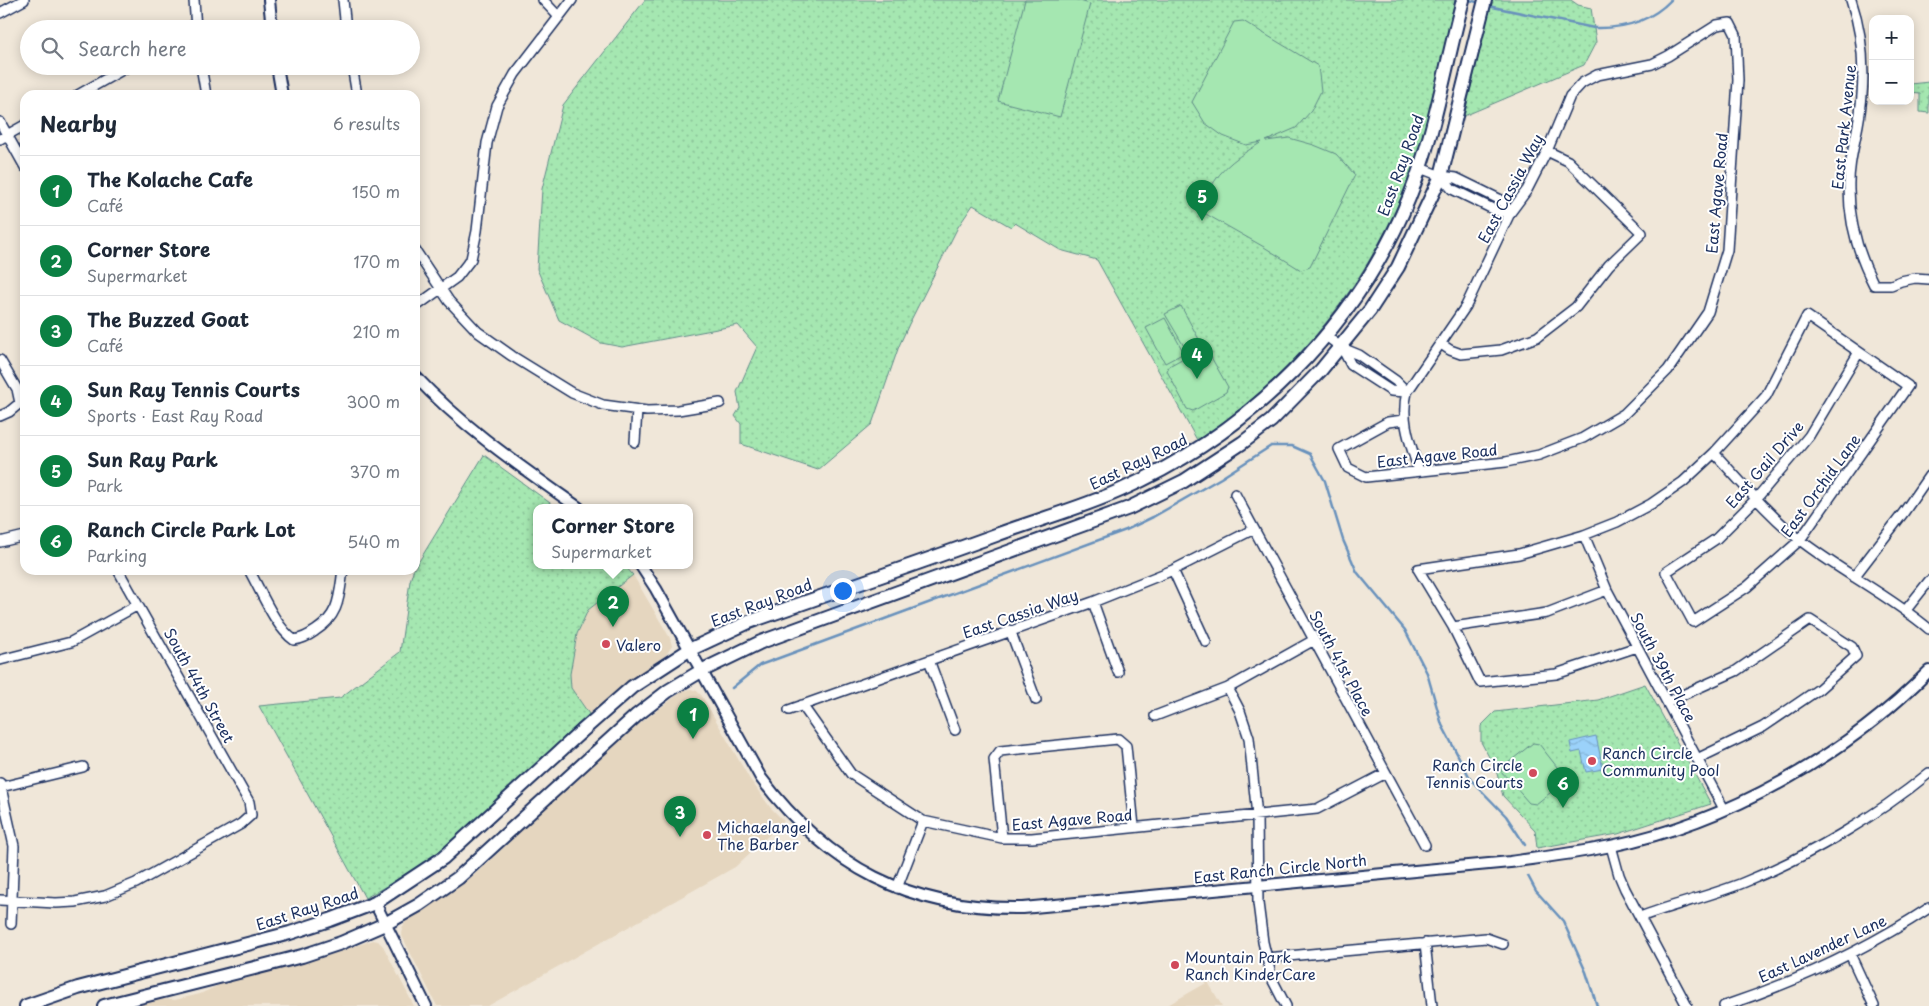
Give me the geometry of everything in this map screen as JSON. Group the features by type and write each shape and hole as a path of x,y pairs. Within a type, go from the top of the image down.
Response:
{"main road":[{"name":"East Ray Road","path":"26,1006 78,988 290,933 375,903 443,858 620,697 655,671 761,642 1122,511 1184,482 1242,443 1271,421 1303,391 1342,348 1370,310 1398,266 1441,176 1485,0"},
{"name":"East Ray Road","path":"104,1006 302,956 341,944 385,924 419,905 458,878 637,714 668,691 695,660 749,622 1113,493 1174,464 1198,450 1259,403 1326,336 1353,300 1380,258 1401,215 1420,168 1437,111 1461,4"},
{"path":"914,565 921,584"}],"street":[{"path":"0,13 24,0"},
{"path":"194,0 195,20"},
{"path":"269,0 271,20"},
{"path":"343,0 345,20"},
{"path":"543,0 559,17"},
{"path":"420,303 457,277 466,267 472,253 487,143 497,106 515,74 572,0"},
{"name":"East Park Avenue","path":"1850,0 1861,40 1864,64 1863,95 1851,161 1849,189 1855,237 1874,285 1891,285 1901,280 1915,278 1929,279"},
{"name":"East Cassia Way","path":"1407,392 1466,306 1510,213 1527,190 1570,96 1582,83 1597,76 1610,71 1652,64 1717,25 1730,23"},
{"name":"East Agave Road","path":"1404,420 1388,422 1339,449 1348,468 1366,477 1506,462 1539,455 1583,438 1624,414 1668,370 1708,312 1727,250 1738,80 1736,35 1730,23"},
{"path":"87,90 113,75"},
{"path":"203,75 205,90"},
{"path":"279,75 281,90"},
{"path":"354,75 356,90"},
{"path":"0,122 4,137 20,160"},
{"path":"4,137 20,128"},
{"path":"1441,344 1461,354 1475,353 1501,350 1536,337 1576,307 1609,265 1642,233 1568,161 1546,151"},
{"path":"1420,168 1441,176 1456,178 1501,200 1510,213"},
{"path":"420,258 440,289 478,332 512,356 572,393 588,400 622,409 678,410 720,403"},
{"path":"1637,647 1556,674 1480,682 1453,627 1418,569 1520,554 1584,536 1617,522 1651,504 1683,482 1714,453 1766,396 1807,316 1859,352"},
{"path":"1326,336 1342,348 1351,365 1391,392 1407,392 1404,404 1404,420 1419,471"},
{"name":"East Orchid Lane","path":"1693,622 1747,587 1800,540 1908,386 1859,352"},
{"name":"East Gail Drive","path":"1693,622 1666,572 1716,539 1756,499 1809,436 1859,352"},
{"path":"0,360 17,389 20,403 9,412 0,416"},
{"path":"420,381 441,404 478,435 573,504"},
{"path":"635,442 637,410"},
{"path":"1714,453 1756,499 1800,540 1906,610 1929,628"},
{"path":"1854,577 1929,476"},
{"name":"South 41st Place","path":"1235,494 1425,845"},
{"name":"East Cassia Way","path":"788,710 1010,630 1094,602 1174,570 1254,528"},
{"name":"South 39th Place","path":"1584,536 1607,590 1724,809"},
{"path":"0,542 20,537"},
{"name":"East Ranch Circle North","path":"643,569 761,778 795,819 839,857 898,888 946,902 1002,908 1023,908 1510,862 1611,846 1673,829 1724,809 1775,785 1830,752 1879,717 1929,671"},
{"path":"1174,570 1206,642"},
{"name":"South 44th Street","path":"12,901 75,902 105,896 136,883 241,824 251,815 249,802 121,575"},
{"path":"252,575 286,635 294,640 309,636 331,619 339,600 342,575"},
{"path":"1906,610 1929,581"},
{"path":"1453,627 1547,613 1607,590"},
{"path":"1094,602 1118,672"},
{"path":"0,660 71,642 138,605"},
{"path":"1667,702 1736,672 1810,620 1852,648 1856,656 1819,689 1763,727 1697,759"},
{"path":"1010,630 1036,700"},
{"path":"1156,716 1228,688 1314,640"},
{"path":"929,660 955,730"},
{"path":"1228,688 1240,711 1249,738 1257,816 1258,903 1266,958 1272,980 1286,1006"},
{"name":"East Agave Road","path":"802,705 851,774 923,821 1002,838 1032,838 1317,809 1386,774"},
{"path":"1002,838 994,759 1000,751 1118,739 1126,746 1134,827"},
{"path":"11,924 14,846 0,785 83,767"},
{"path":"1640,917 1745,882 1786,863 1826,842 1891,802 1929,773"},
{"path":"898,888 923,821"},
{"path":"1611,846 1619,876 1687,1006"},
{"path":"0,900 12,901"},
{"path":"375,903 426,1006"},
{"name":"East Lavender Lane","path":"1724,1006 1776,988 1850,954 1929,908"},
{"path":"1266,958 1486,938 1503,944"},
{"path":"1425,943 1432,1006"},
{"path":"1850,954 1874,1006"}],"shaded area":[{"path":"633,575 670,638 672,646 666,655 589,714 571,688 570,674 577,634 588,610"},
{"path":"691,689 697,691 702,696 749,778 770,807 784,821 735,867 488,1006 437,1006 401,934 406,921 463,884 635,727 683,691"},
{"path":"373,940 378,941 383,946 414,1006 134,1006 155,999 175,1000 200,994 230,980 326,956"},
{"path":"1208,982 1222,1006 1166,1006"}],"green space":[{"path":"645,0 1455,0 1423,136 1408,180 1378,245 1339,306 1317,334 1293,361 1230,418 1197,440 1097,260 1060,250 1015,223 1011,227 973,205 958,227 909,324 899,346 872,424 818,470 741,444 741,424 735,416 740,408 737,392 757,347 738,325 622,347 601,343 559,320 537,269 542,189 563,105"},
{"path":"1025,0 1076,0 1090,4 1060,117 998,101"},
{"path":"1492,0 1571,0 1578,5 1591,8 1596,42 1584,65 1464,116"},
{"path":"1243,21 1318,66 1321,91 1311,111 1296,128 1266,141 1289,138 1314,145 1336,154 1355,175 1310,267 1301,270 1204,213 1210,190 1220,174 1239,156 1262,142 1246,145 1223,136 1205,123 1192,102 1234,22"},
{"path":"1929,82 1929,113 1920,112 1920,94 1914,93 1914,84"},
{"path":"1181,306 1202,345 1188,353 1165,314"},
{"path":"1165,318 1184,353 1165,363 1146,328"},
{"path":"1202,348 1207,350 1228,387 1226,392 1193,411 1187,409 1167,371 1169,366"},
{"path":"484,455 551,504 533,504 533,569 628,569 633,575 588,610 577,634 570,674 571,688 589,714 455,839 411,871 365,898 259,706 340,698 400,652 410,581 412,575 420,575 420,560"},
{"path":"1645,684 1711,804 1618,834 1537,848 1535,830 1503,796 1496,770 1481,742 1481,726 1495,712 1598,700"},
{"name":"Ranch Circle Tennis Courts","path":"1533,743 1539,744 1564,776 1564,782 1536,804 1529,803 1501,771 1504,766"}],"water":[{"name":"Ranch Circle Community Pool","path":"1596,736 1603,769 1586,772 1581,751 1572,753 1570,742"}],"waterway":[{"path":"1470,0 1480,3"},
{"path":"1488,6 1594,28 1605,28 1636,23 1654,14 1671,0"},
{"path":"732,688 760,665 1126,530 1153,517 1221,478 1271,446 1292,446 1310,454 1325,481 1343,540 1357,572 1405,630 1427,673 1442,725 1471,780 1506,816 1525,845"},
{"path":"1528,876 1536,891 1563,921 1586,972 1597,1006"}],"place":[{"name":"Sun Ray Park","path":"1202,221"},
{"name":"Sun Ray Tennis Courts","path":"1197,379"},
{"name":"Corner Store","path":"613,627"},
{"name":"Valero","path":"606,644"},
{"name":"The Kolache Cafe","path":"693,739"},
{"name":"Ranch Circle Community Pool","path":"1592,761"},
{"name":"Ranch Circle Tennis Courts","path":"1533,773"},
{"name":"Ranch Circle Park Lot","path":"1563,808"},
{"name":"Michaelangel The Barber","path":"707,835"},
{"name":"The Buzzed Goat","path":"680,837"},
{"name":"Mountain Park Ranch KinderCare","path":"1175,965"}]}
